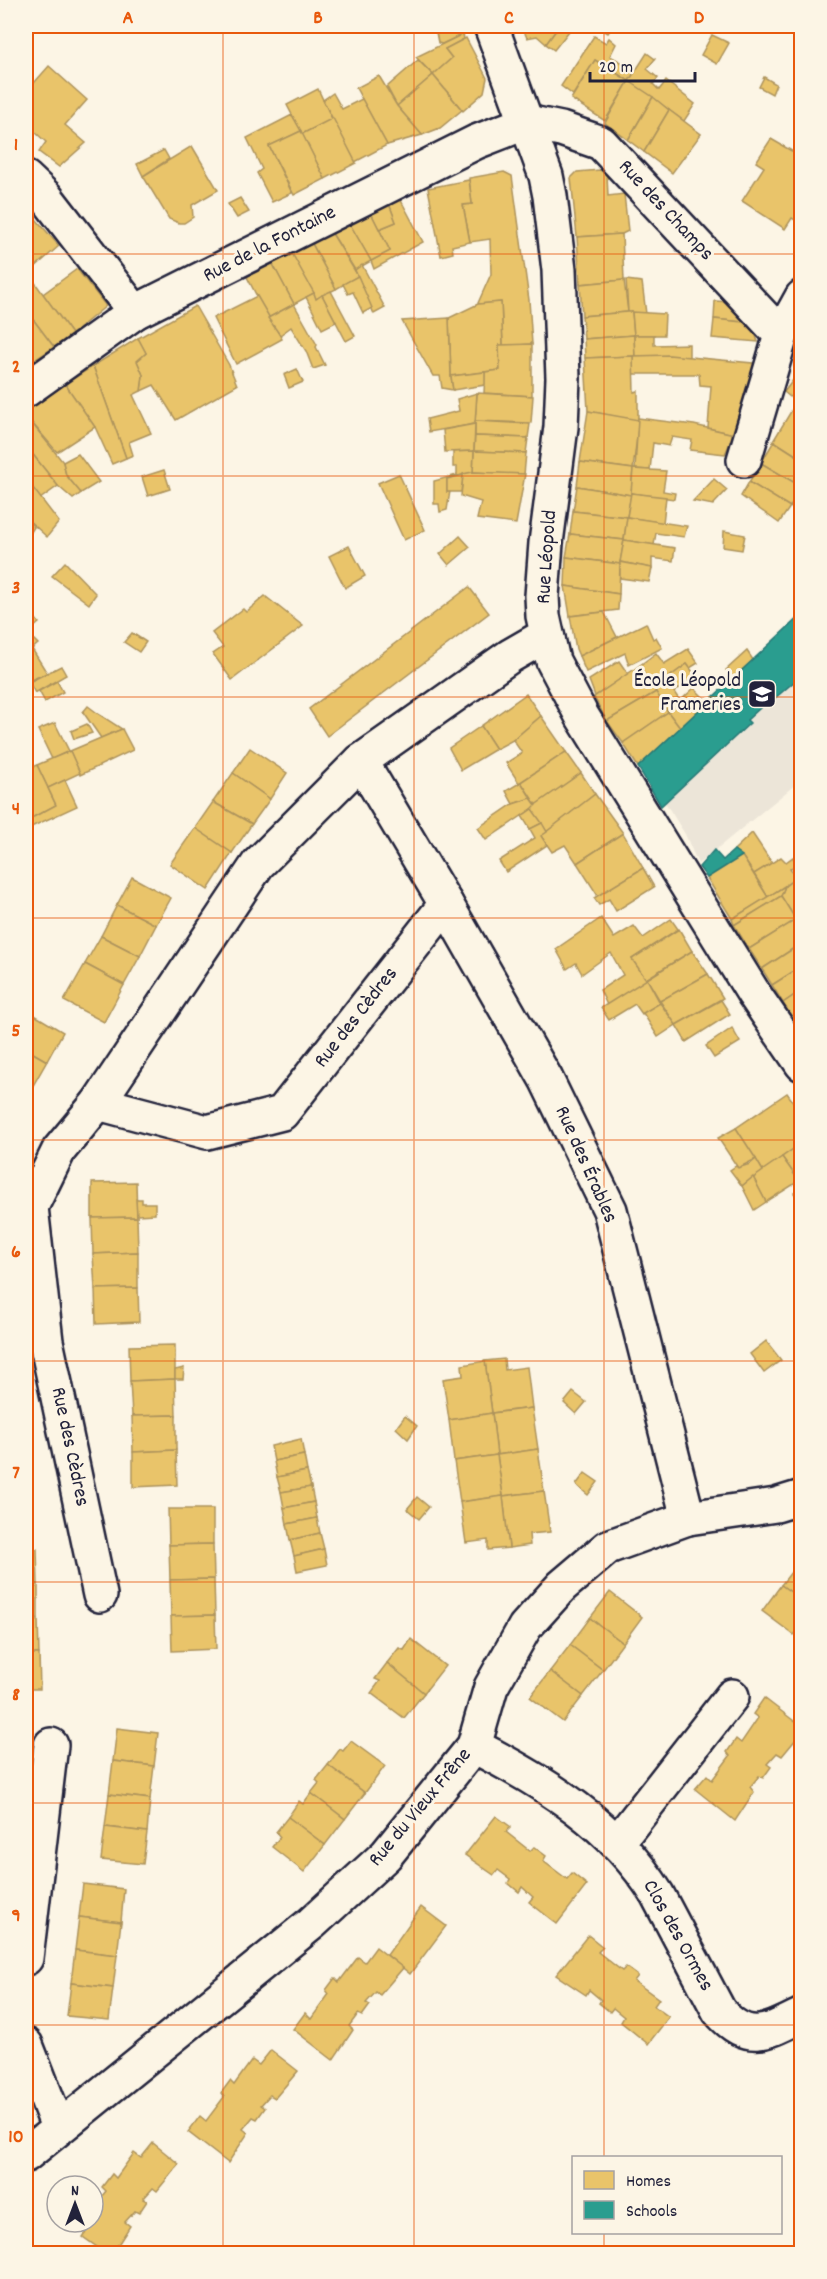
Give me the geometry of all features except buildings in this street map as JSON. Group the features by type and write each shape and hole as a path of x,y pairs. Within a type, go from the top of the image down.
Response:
{"street":[{"name":"Rue Léopold","path":"491,26 527,122 550,196 560,295 562,409 542,586 542,605 556,670 582,716 754,994 801,1064"},
{"name":"Rue de la Fontaine","path":"26,390 135,312 476,142 527,122"},
{"name":"Rue des Champs","path":"527,122 561,129 601,143 781,335"},
{"path":"26,178 46,197 135,312"},
{"path":"744,460 781,335 801,297"},
{"name":"Rue des Cèdres","path":"100,1595 46,1341 31,1207 59,1150 98,1103 258,864 361,761 510,656 536,642 548,639"},
{"path":"361,761 446,904"},
{"name":"Rue des Cèdres","path":"98,1103 207,1132 282,1113 446,904"},
{"name":"Rue des Érables","path":"446,904 546,1079 610,1210 688,1518"},
{"name":"Rue du Vieux Frêne","path":"26,2155 312,1923 386,1855 474,1746 491,1687 525,1627 562,1586 608,1547 688,1518 776,1505 801,1497"},
{"path":"617,1843 732,1696"},
{"path":"26,1958 51,1745"},
{"name":"Clos des Ormes","path":"474,1746 546,1785 584,1813 617,1843 653,1887 719,2011 737,2029 766,2031 801,2014"},
{"path":"26,2045 58,2127"}],"shaded area":[{"name":"École Léopold Frameries","path":"801,619 801,780 698,864 685,834 644,769"}],"place":[{"name":"École Léopold Frameries","path":"762,694"}]}
